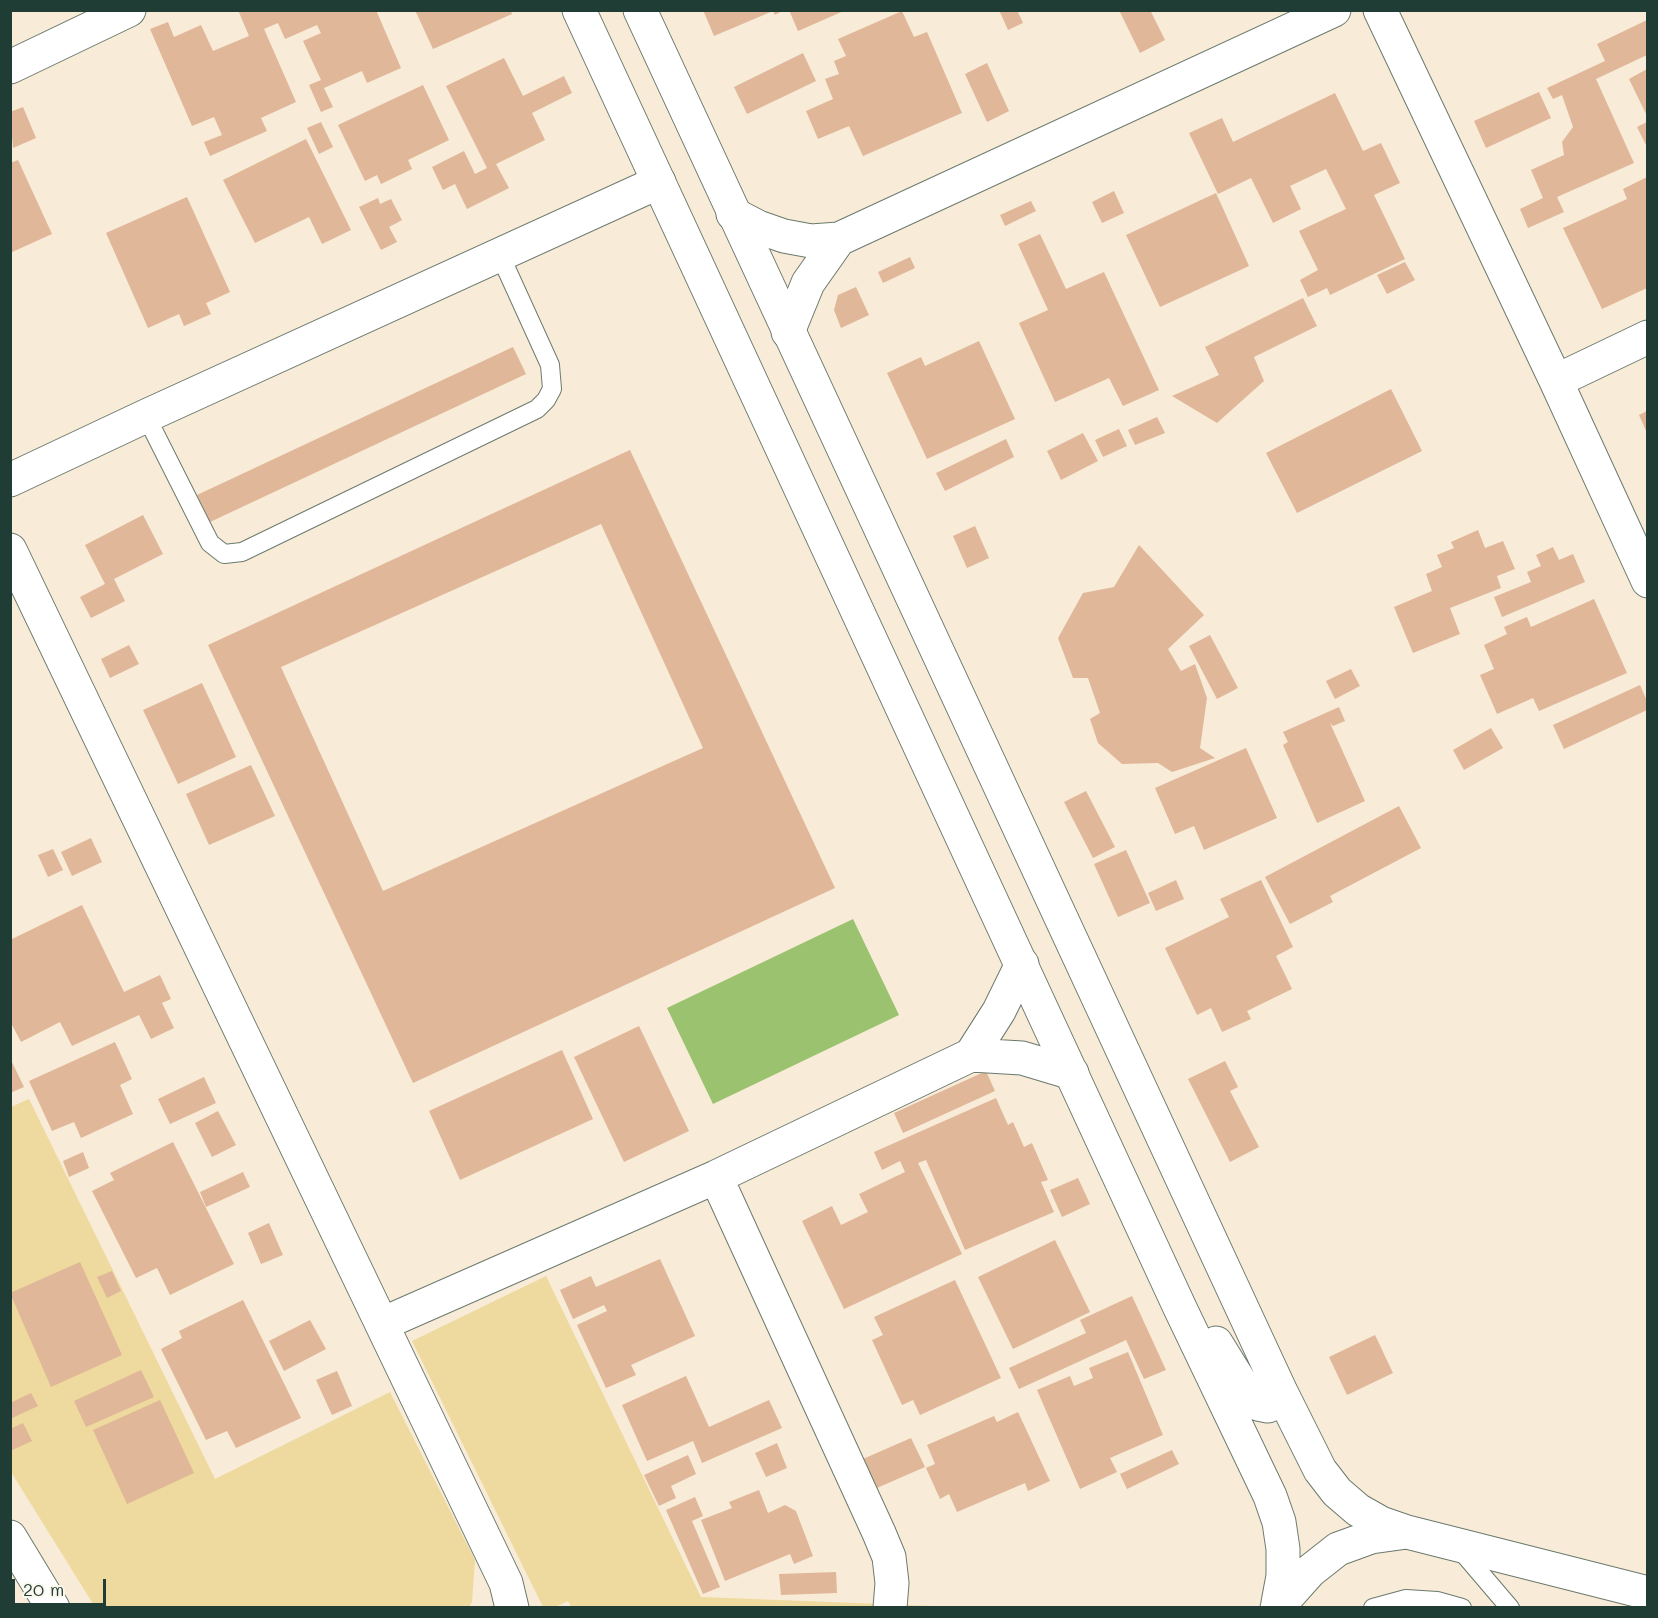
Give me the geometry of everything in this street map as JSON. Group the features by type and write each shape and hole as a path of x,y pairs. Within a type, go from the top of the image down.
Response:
{"street":[{"path":"10,67 129,10"},
{"path":"579,10 1180,1308 1270,1496 1279,1522 1283,1549 1283,1576 1278,1605"},
{"path":"640,10 1281,1392 1320,1470 1337,1492 1358,1510 1381,1523 1407,1532 1647,1593"},
{"path":"733,214 758,228 784,236 811,241 839,239 1334,10"},
{"path":"1380,10 1556,381 1647,581"},
{"path":"10,480 659,182"},
{"path":"788,332 808,283 839,239"},
{"path":"1556,381 1647,337"},
{"path":"10,550 506,1583 512,1608"},
{"path":"970,1055 999,1011 1022,964"},
{"path":"382,1324 716,1177 970,1055 1022,1058 1072,1073"},
{"path":"716,1177 889,1557 892,1583 890,1608"},
{"path":"1180,1308 1215,1341 1250,1398 1258,1404 1268,1406 1277,1401 1281,1392"},
{"path":"1278,1605 1310,1571 1338,1549 1371,1537 1407,1532"},
{"path":"10,1537 46,1605"}],"lane":[{"path":"146,416 210,543 224,554 242,552 537,409 546,400 552,389 550,365 500,255"},
{"path":"1457,1545 1510,1608"},
{"path":"1373,1608 1406,1599 1437,1601 1462,1608"}],"green space":[{"path":"853,919 899,1015 713,1104 667,1008"}],"sand":[{"path":"29,1099 215,1479 390,1392 475,1560 472,1602 469,1608 95,1607 11,1472 11,1107"},
{"path":"546,1276 701,1597 958,1607 572,1608 568,1601 555,1607 543,1607 412,1341"}],"building":[{"path":"238,10 376,10 401,68 367,83 362,71 324,88 333,107 321,112 309,85 321,80 303,41 321,33 317,25 285,39 278,23 264,29 296,102 261,118 267,131 210,156 204,142 222,135 214,117 192,126 150,29 168,22 174,37 201,25 213,51 249,36"},
{"path":"415,10 511,10 512,14 433,49"},
{"path":"703,10 784,10 775,15 773,11 714,36"},
{"path":"789,10 846,10 798,31"},
{"path":"999,10 1017,10 1023,23 1008,30"},
{"path":"1119,10 1150,10 1165,40 1140,53"},
{"path":"902,11 914,37 927,32 962,113 863,156 849,126 818,139 806,111 833,99 825,79 839,74 834,61 846,56 838,39"},
{"path":"1647,20 1647,55 1596,79 1634,163 1557,197 1564,212 1528,228 1520,209 1543,198 1531,170 1564,155 1562,142 1573,127 1562,95 1553,99 1547,88 1605,61 1597,44"},
{"path":"803,53 816,81 747,114 734,87"},
{"path":"504,58 523,96 564,76 572,93 532,113 545,140 496,164 509,188 467,209 455,184 443,190 432,167 464,151 475,174 487,168 446,86"},
{"path":"987,63 1009,111 987,122 965,74"},
{"path":"1647,69 1647,116 1629,79"},
{"path":"423,85 449,140 408,160 412,169 381,184 377,175 365,181 338,125"},
{"path":"1539,92 1551,118 1486,148 1474,121"},
{"path":"1335,93 1363,151 1381,143 1400,183 1374,195 1405,259 1330,295 1327,288 1308,297 1300,280 1318,270 1299,231 1346,209 1326,169 1290,186 1301,209 1273,223 1251,178 1218,194 1189,133 1222,118 1233,142"},
{"path":"23,107 36,138 13,148 10,112"},
{"path":"321,122 333,147 319,154 307,128"},
{"path":"1647,122 1647,147 1637,127"},
{"path":"306,139 351,230 322,244 309,217 255,243 223,180"},
{"path":"18,160 52,234 10,253 10,163"},
{"path":"1647,177 1647,288 1602,309 1563,228 1627,199 1623,189"},
{"path":"1114,191 1124,213 1102,223 1092,202"},
{"path":"1216,193 1249,266 1160,307 1126,235"},
{"path":"187,197 230,292 206,303 211,314 184,326 179,314 148,328 106,233"},
{"path":"378,198 380,204 391,199 402,220 389,227 397,242 381,250 359,207"},
{"path":"1031,201 1036,211 1005,226 1000,215"},
{"path":"1040,234 1066,289 1104,272 1159,390 1123,406 1109,378 1055,402 1019,323 1048,310 1018,244"},
{"path":"910,257 915,268 883,283 878,272"},
{"path":"1405,262 1415,280 1387,294 1377,275"},
{"path":"856,287 869,315 841,328 834,310 838,295"},
{"path":"1303,298 1317,326 1254,357 1264,381 1217,423 1172,396 1219,375 1205,347"},
{"path":"979,341 1015,419 927,459 887,373 921,357 925,366"},
{"path":"513,347 526,374 210,522 197,495"},
{"path":"1391,389 1422,451 1297,513 1266,453"},
{"path":"1647,411 1647,433 1639,415"},
{"path":"1157,417 1165,433 1135,445 1128,430"},
{"path":"1119,429 1127,446 1103,457 1095,440"},
{"path":"1083,433 1098,461 1061,480 1047,451"},
{"path":"1006,439 1014,457 945,491 936,473"},
{"path":"630,450 835,888 413,1083 208,645","holes":["601,524 703,748 383,891 281,667"]},
{"path":"143,515 163,554 114,579 125,601 91,618 80,597 105,584 85,545"},
{"path":"975,526 989,558 967,568 953,536"},
{"path":"1478,530 1485,548 1503,541 1515,569 1497,576 1501,588 1450,608 1460,634 1413,653 1394,607 1432,591 1426,574 1442,567 1437,555 1454,548 1451,542"},
{"path":"1139,545 1204,615 1168,649 1181,671 1195,664 1207,698 1200,748 1215,758 1172,772 1158,763 1122,764 1098,743 1090,719 1100,713 1088,678 1073,678 1058,638 1083,593 1114,587"},
{"path":"1553,547 1559,560 1573,554 1585,582 1502,617 1494,597 1531,582 1527,572 1541,566 1536,555"},
{"path":"1594,599 1627,673 1539,711 1533,698 1497,714 1480,675 1494,669 1484,645 1507,634 1504,627 1527,617 1531,627"},
{"path":"1210,635 1238,688 1217,699 1189,646"},
{"path":"129,645 139,664 110,678 101,659"},
{"path":"1351,669 1360,686 1335,699 1326,681"},
{"path":"202,683 236,757 178,784 143,710"},
{"path":"1640,685 1647,701 1647,710 1564,749 1553,725"},
{"path":"1339,707 1345,721 1333,726 1330,723 1365,801 1317,823 1283,745 1288,742 1283,732"},
{"path":"1491,728 1503,748 1464,770 1453,750"},
{"path":"1246,748 1277,818 1204,850 1194,826 1175,834 1155,788"},
{"path":"251,765 275,816 209,845 186,794"},
{"path":"1086,791 1115,847 1093,858 1064,802"},
{"path":"1399,806 1421,848 1330,896 1333,902 1290,924 1265,877"},
{"path":"91,838 102,862 72,876 61,852"},
{"path":"53,849 63,870 48,877 38,855"},
{"path":"1126,850 1150,903 1118,917 1094,864"},
{"path":"1176,880 1184,899 1156,911 1148,893"},
{"path":"1261,880 1293,947 1276,956 1292,989 1247,1011 1251,1019 1222,1032 1211,1008 1197,1015 1165,948 1229,917 1220,899"},
{"path":"82,905 124,992 160,975 171,999 162,1003 174,1028 151,1039 139,1015 72,1046 60,1022 21,1042 10,1021 10,940"},
{"path":"639,1026 689,1131 624,1162 574,1057"},
{"path":"115,1042 132,1079 120,1085 133,1114 81,1138 74,1122 52,1131 29,1081"},
{"path":"562,1050 593,1119 460,1180 429,1111"},
{"path":"10,1058 24,1087 10,1093"},
{"path":"1225,1061 1238,1087 1230,1091 1259,1147 1230,1162 1188,1079"},
{"path":"986,1071 995,1091 903,1133 894,1113"},
{"path":"204,1077 216,1103 170,1124 158,1099"},
{"path":"996,1098 1008,1125 1013,1122 1024,1147 1032,1143 1048,1180 1041,1182 1054,1212 965,1250 926,1160 918,1163 962,1254 844,1309 802,1221 832,1206 841,1225 868,1212 859,1194 905,1172 900,1161 882,1170 874,1152"},
{"path":"218,1111 236,1145 212,1157 195,1123"},
{"path":"173,1142 234,1264 170,1295 157,1268 136,1278 92,1191 114,1180 110,1173"},
{"path":"83,1152 89,1168 69,1177 63,1161"},
{"path":"243,1172 250,1187 206,1207 200,1192"},
{"path":"1078,1178 1090,1204 1062,1217 1050,1190"},
{"path":"269,1223 283,1255 261,1264 248,1233"},
{"path":"1055,1240 1090,1312 1013,1349 978,1277"},
{"path":"660,1259 695,1336 631,1365 636,1375 606,1388 577,1325 607,1311 604,1305 573,1319 560,1290 591,1276 596,1287"},
{"path":"80,1262 122,1355 51,1387 10,1293"},
{"path":"112,1271 121,1291 107,1298 97,1277"},
{"path":"955,1280 1001,1378 920,1415 913,1400 902,1405 872,1340 883,1335 874,1317"},
{"path":"1132,1296 1166,1370 1144,1379 1126,1340 1019,1389 1009,1368 1086,1333 1080,1320"},
{"path":"243,1300 301,1418 236,1448 227,1431 206,1440 161,1349 182,1338 179,1331"},
{"path":"310,1320 326,1349 284,1371 269,1341"},
{"path":"1375,1335 1393,1373 1347,1395 1329,1357"},
{"path":"1128,1352 1163,1435 1110,1458 1117,1472 1080,1489 1037,1390 1070,1376 1074,1386 1093,1378 1089,1368"},
{"path":"141,1370 154,1397 86,1427 74,1401"},
{"path":"337,1371 352,1406 332,1415 316,1380"},
{"path":"686,1376 709,1427 769,1400 782,1428 702,1463 693,1441 647,1461 622,1405"},
{"path":"31,1393 38,1406 10,1419 10,1403"},
{"path":"160,1400 194,1473 127,1504 93,1430"},
{"path":"1018,1412 1050,1481 1028,1491 1025,1483 957,1512 949,1494 940,1499 926,1468 935,1464 927,1445 994,1416 997,1422"},
{"path":"23,1423 32,1441 10,1451 10,1429"},
{"path":"911,1438 925,1467 870,1491 856,1462"},
{"path":"777,1443 787,1468 766,1477 755,1453"},
{"path":"1172,1450 1179,1464 1127,1489 1120,1474"},
{"path":"688,1455 696,1474 671,1486 676,1498 659,1506 644,1475"},
{"path":"759,1490 768,1513 785,1505 796,1511 813,1556 794,1564 790,1554 725,1581 701,1520 732,1508 729,1502"},
{"path":"695,1497 703,1516 692,1521 720,1587 703,1594 666,1510"},
{"path":"836,1572 837,1593 781,1595 779,1574"}]}
